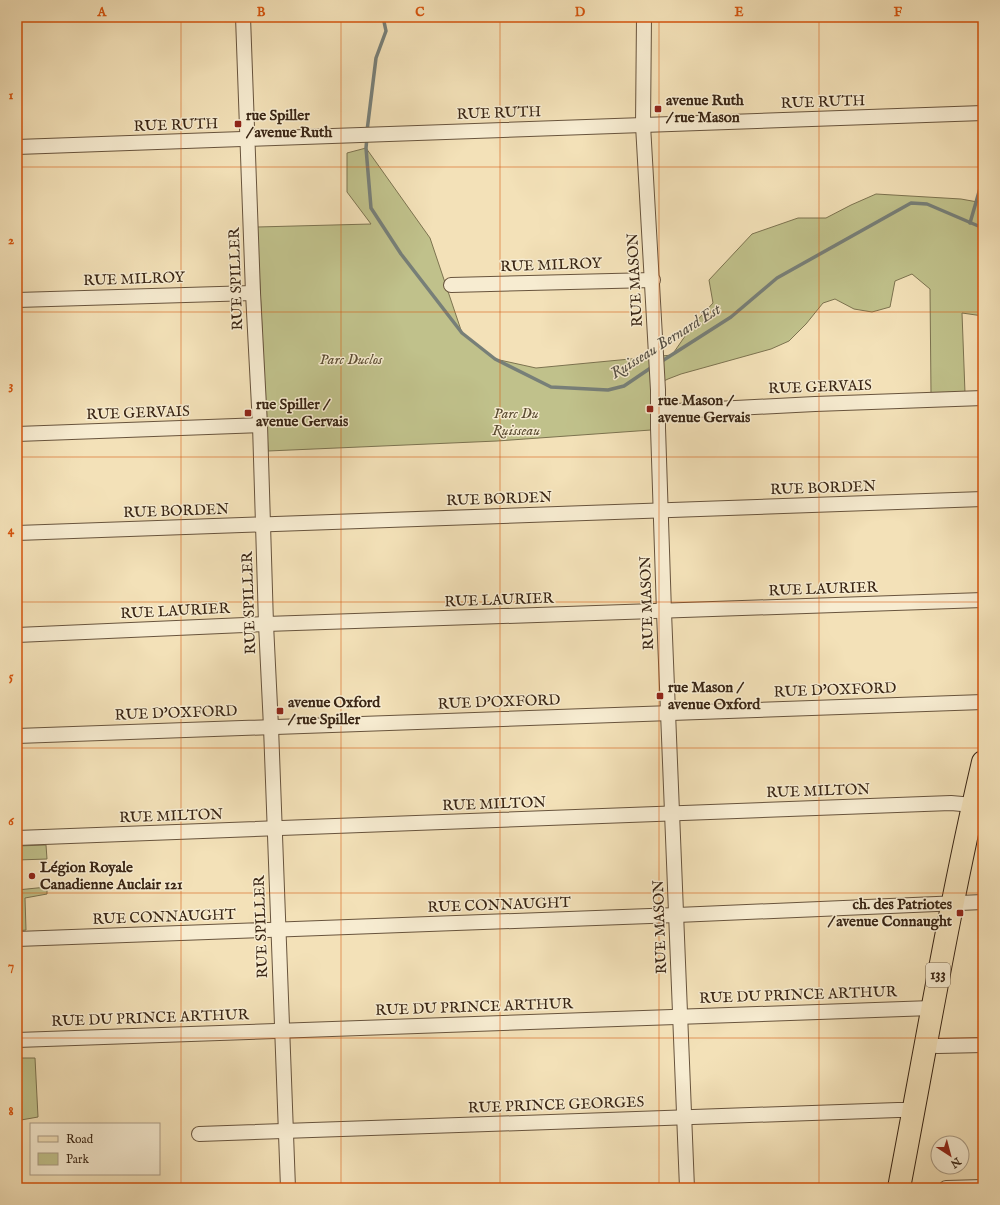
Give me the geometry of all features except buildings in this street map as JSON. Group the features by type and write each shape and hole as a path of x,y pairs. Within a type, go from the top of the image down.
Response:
{"main road":[{"name":"133","path":"900,1188 952,903 983,762"}],"street":[{"name":"RUE SPILLER","path":"243,17 253,293 260,425 266,624 288,1188"},
{"name":"RUE MASON","path":"644,17 643,125 657,350 664,612 687,1188"},
{"name":"RUE RUTH","path":"17,147 983,113"},
{"name":"RUE MILROY","path":"451,285 653,280"},
{"name":"RUE MILROY","path":"17,300 253,293"},
{"name":"RUE GERVAIS","path":"658,405 815,404 983,398"},
{"name":"RUE GERVAIS","path":"17,434 260,425"},
{"name":"RUE BORDEN","path":"17,533 983,499"},
{"name":"RUE LAURIER","path":"17,635 266,624 664,612 983,600"},
{"name":"RUE D'OXFORD","path":"17,736 983,702"},
{"name":"RUE MILTON","path":"17,838 951,803 973,805"},
{"name":"RUE CONNAUGHT","path":"17,939 677,915 983,902"},
{"name":"RUE DU PRINCE ARTHUR","path":"17,1040 932,1008"},
{"path":"926,1045 983,1045"},
{"name":"RUE PRINCE GEORGES","path":"199,1134 914,1110"},
{"path":"946,1188 983,1187"}],"green space":[{"path":"366,148 430,238 462,333 495,359 536,368 672,355 692,326 713,303 709,280 752,234 798,218 826,218 876,194 961,199 983,203 983,316 962,313 965,393 931,394 930,289 912,274 895,281 890,307 872,312 854,309 835,299 823,303 806,324 789,341 771,349 681,374 651,387 651,430 497,441 268,451 257,227 371,224 347,192 347,153"},
{"path":"46,845 47,859 17,860 17,846"},
{"path":"47,887 47,894 25,898 26,930 17,931 17,890"},
{"path":"17,1058 35,1058 38,1117 21,1120 17,1116"}],"waterway":[{"name":"Ruisseau Bernard Est","path":"367,131 376,58 386,31 383,17"},
{"name":"Ruisseau Bernard Est","path":"367,137 366,148 371,208 401,254 462,333 495,359 551,387 608,390 624,386 652,367"},
{"path":"970,223 983,178"},
{"name":"Ruisseau Bernard Est","path":"659,363 731,317 777,278 911,203 927,204 983,228"}],"place":[{"name":"avenue Ruth / rue Mason","path":"658,109"},
{"name":"rue Spiller / avenue Ruth","path":"238,124"},
{"name":"rue Mason / avenue Gervais","path":"650,409"},
{"name":"rue Spiller / avenue Gervais","path":"248,413"},
{"name":"rue Mason / avenue Oxford","path":"660,696"},
{"name":"avenue Oxford / rue Spiller","path":"280,711"},
{"name":"Légion Royale Canadienne Auclair 121","path":"32,876"},
{"name":"ch. des Patriotes / avenue Connaught","path":"960,913"}],"park label":[{"name":"Parc Duclos","path":"351,359"},
{"name":"Parc Du Ruisseau","path":"516,422"}]}
